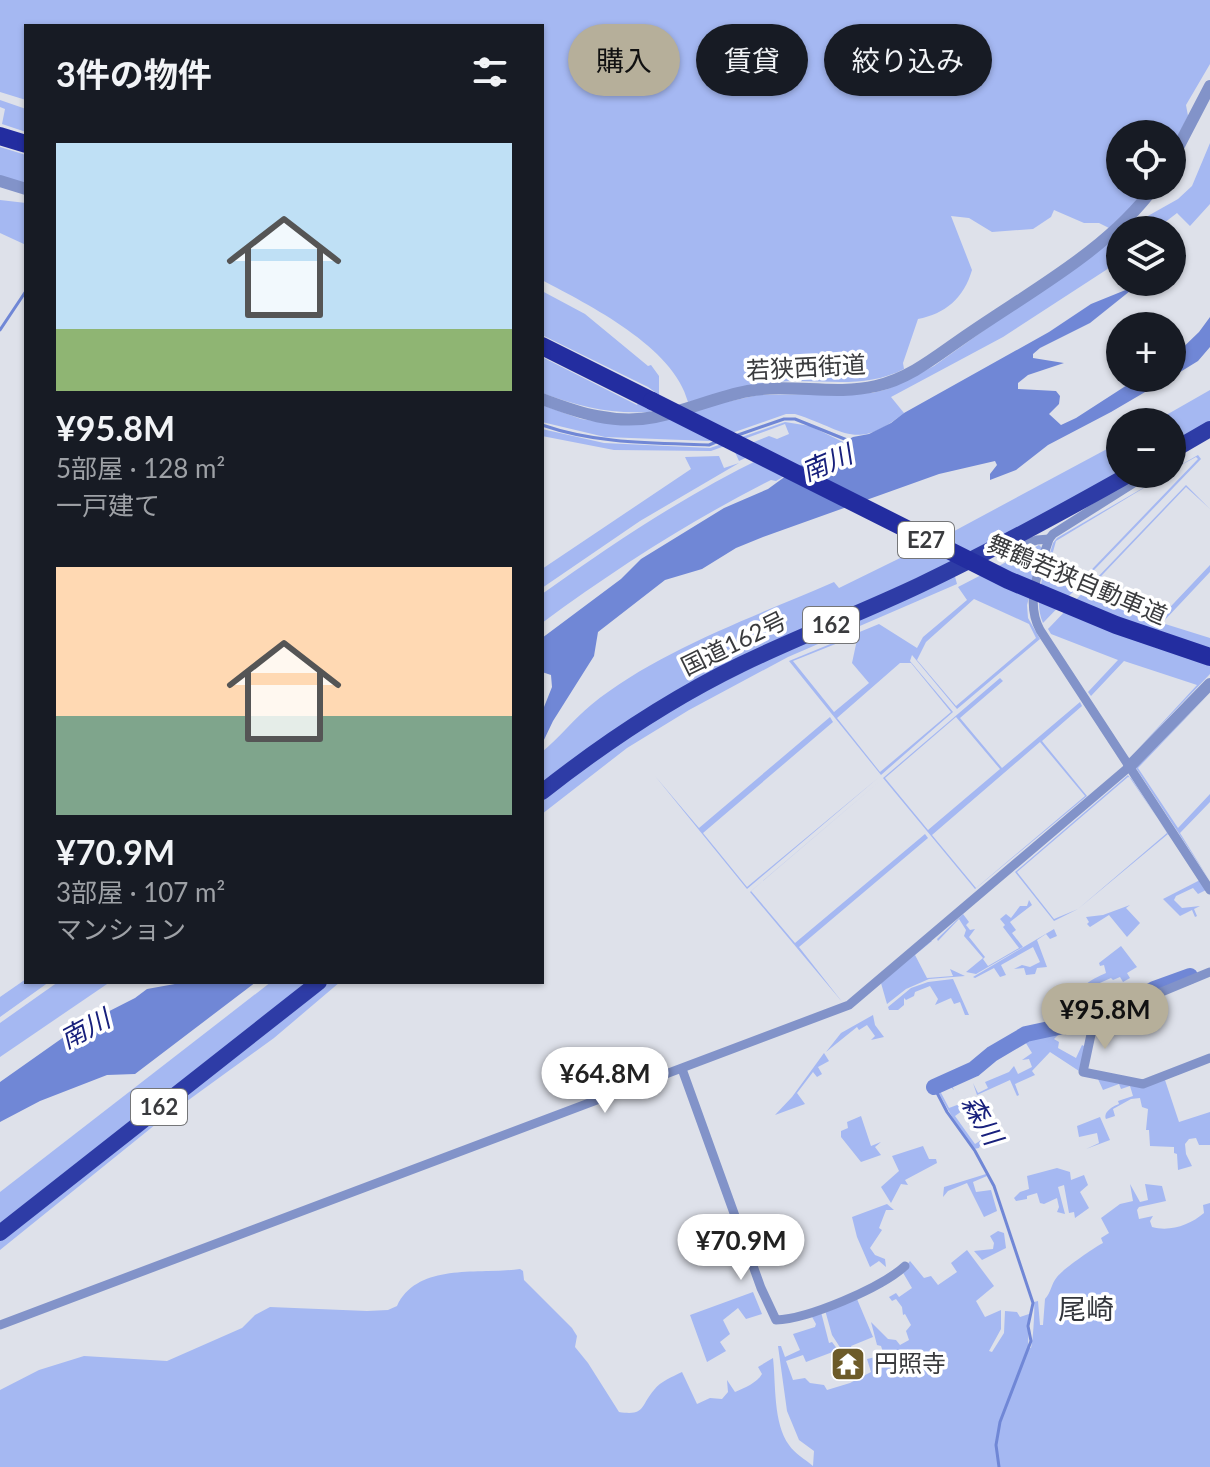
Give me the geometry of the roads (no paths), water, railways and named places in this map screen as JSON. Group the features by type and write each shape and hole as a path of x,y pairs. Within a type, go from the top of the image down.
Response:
{"highway":[{"path":"0,136 24,143"},
{"name":"舞鶴若狭自動車道","path":"544,347 1019,585 1116,625 1210,657"},
{"path":"1186,445 1210,429"},
{"name":"国道162号","path":"544,790 621,732 696,688 979,556 1106,487"},
{"name":"162","path":"0,1233 316,984"}],"street":[{"path":"1186,132 1210,86"},
{"path":"0,181 24,188"},
{"name":"若狭西街道","path":"544,400 597,417 637,419 760,389 849,390 885,384 933,360 1084,254 1123,223 1143,200"},
{"path":"1126,488 1049,539 1034,589 1033,616 1210,890"},
{"path":"979,556 1049,539"},
{"path":"0,1325 849,1005 1129,767 1210,684"},
{"path":"1210,972 1199,974 1093,1025 1083,1072 1138,1084 1210,1058"},
{"path":"682,1069 761,1288 776,1320 857,1295 905,1266"}],"water":[{"name":"南川","path":"1111,296 1124,296 1090,323 1033,354 1033,358 1064,363 1028,375 1018,383 1018,389 1056,391 1060,396 1059,404 1049,414 1061,425 1116,392 1145,392 1118,408 1106,408 1106,415 1048,445 1016,470 990,480 990,474 997,465 995,461 939,474 763,537 736,548 702,569 665,580 598,632 594,656 544,740 544,707 552,687 551,675 544,673 544,637 621,579 641,559 724,508 768,489 801,465 853,437 869,434 891,423 1049,332 1091,304"},
{"path":"1210,317 1210,347 1198,361 1186,368 1186,345"},
{"name":"南川","path":"175,984 253,984 135,1074 107,1075 40,1101 0,1122 0,1082 78,1027 147,989"}],"waterway":[{"path":"0,330 24,294"},
{"name":"南川","path":"738,435 784,419 795,419 847,440"},
{"path":"544,426 583,436 625,441 709,445 716,442"},
{"name":"森川","path":"934,1087 974,1069 1026,1034 1096,1019 1154,989 1190,976"},
{"name":"森川","path":"934,1087 994,1186 1033,1303 1028,1326 1031,1341 1000,1422 996,1445 999,1467"}],"place":[{"name":"円照寺","path":"848,1364"}],"district":[{"name":"尾崎","path":"1086,1309"}]}
